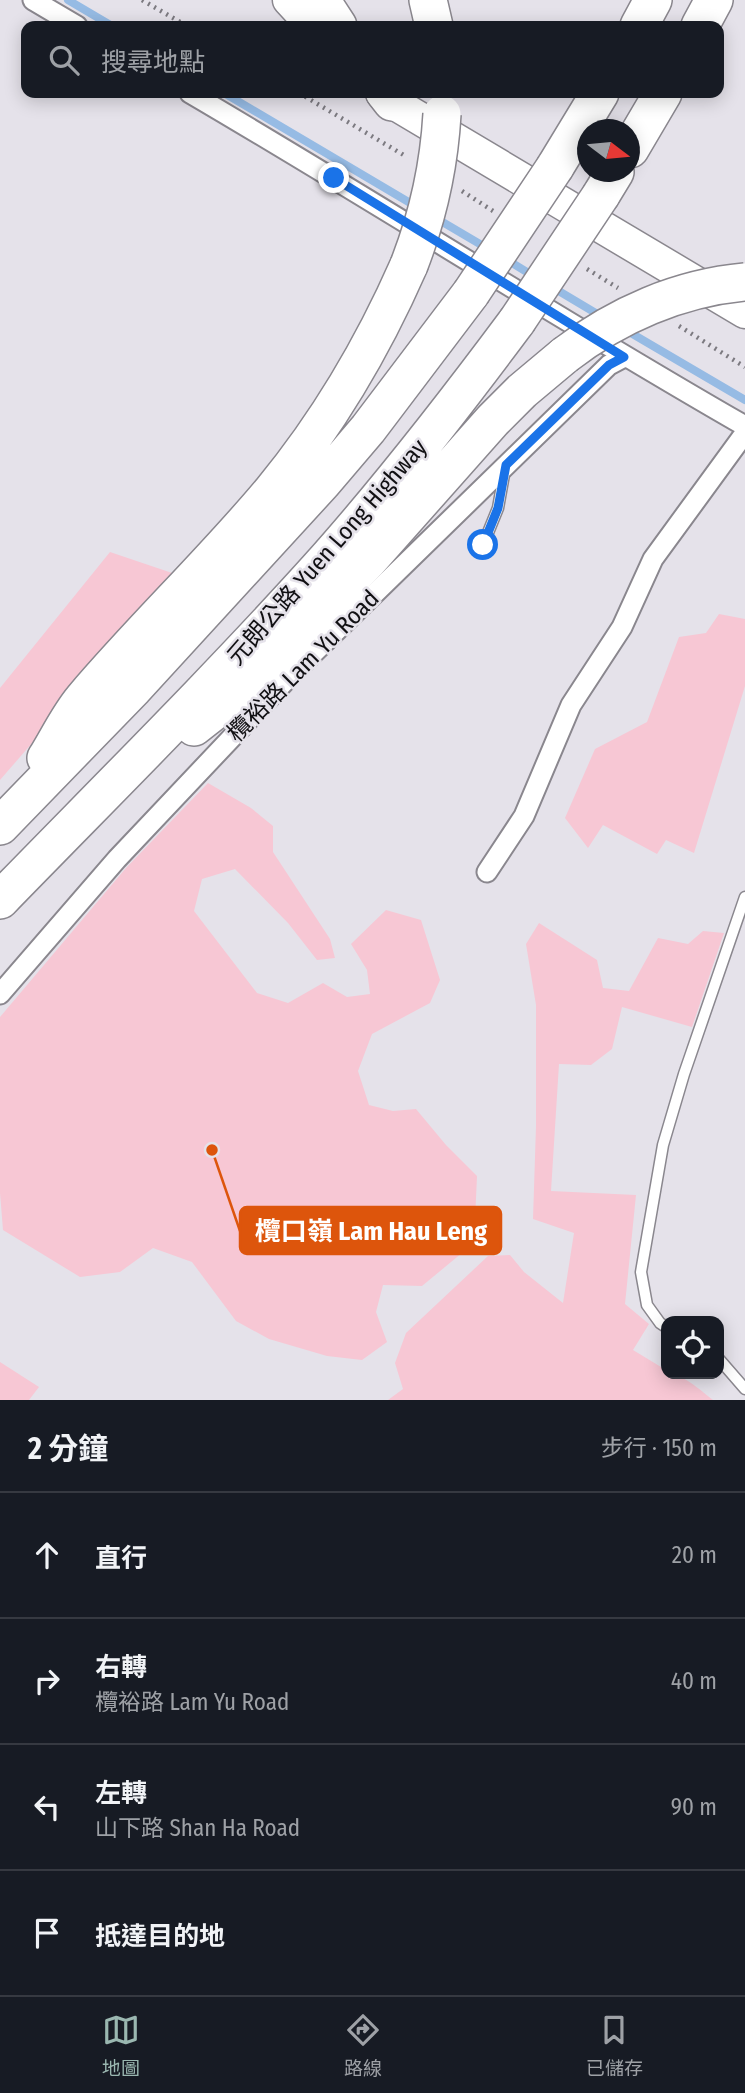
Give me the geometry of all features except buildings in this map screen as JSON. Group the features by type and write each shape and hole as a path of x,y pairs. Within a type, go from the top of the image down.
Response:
{"highway":[{"path":"321,0 335,21"},
{"path":"428,0 433,21"},
{"path":"642,21 653,0"},
{"path":"703,21 714,0"},
{"name":"元朗公路 Yuen Long Highway","path":"3,823 134,688 368,429 471,293 555,167 597,98"},
{"path":"640,131 660,98"},
{"path":"3,823 81,701 233,535 307,446 360,368 409,265 432,192 440,140 441,104"},
{"name":"元朗公路 Yuen Long Highway","path":"0,900 319,568 432,433 517,321 608,183"},
{"path":"83,814 250,683 367,562 493,421 522,391 565,355 598,332 643,309 702,288 745,282"}],"main road":[{"path":"289,0 308,21"},
{"path":"389,98 745,312"}],"street":[{"path":"33,0 69,21"},
{"path":"198,98 334,178 624,357 745,426"},
{"name":"欖裕路 Lam Yu Road","path":"0,994 117,859 289,677 609,365 624,357"},
{"path":"487,872 524,817 571,705 622,627 653,559 745,433"}],"lane":[{"path":"483,545 498,508 506,465"},
{"path":"661,1324 647,1306 641,1272 663,1145 684,1074 745,897"},
{"path":"724,1365 745,1389"}],"path":[{"path":"142,0 178,21"}],"shaded area":[{"path":"110,552 178,575 0,780 0,688"},
{"path":"719,614 745,619 745,686 694,853 666,840 657,854 603,825 588,848 565,818 595,749 647,722 679,637 706,633"},
{"path":"208,783 251,808 273,826 273,852 330,939 335,958 317,960 288,923 235,869 202,879 194,911 257,993 288,1003 323,983 347,997 370,994 367,970 351,944 386,910 421,920 440,980 430,1003 372,1034 358,1071 369,1105 393,1111 416,1109 477,1176 474,1243 422,1286 383,1285 376,1312 387,1342 362,1360 327,1356 269,1339 236,1321 192,1262 153,1248 120,1272 80,1277 3,1230 0,1193 0,1017 126,868"},
{"path":"539,923 597,960 603,988 629,991 658,938 688,944 703,931 724,933 692,1027 622,1007 612,1049 591,1065 559,1064 551,1191 636,1195 625,1304 649,1324 633,1350 661,1367 661,1379 683,1379 713,1400 388,1400 403,1389 395,1363 406,1333 488,1256 510,1255 524,1272 563,1303 574,1233 533,1219 536,1005 526,944"},
{"path":"0,1362 39,1387 29,1400 0,1400"}],"waterway":[{"path":"68,0 104,21"},
{"path":"232,98 417,207"},
{"path":"434,217 490,250"},
{"path":"504,258 535,277"},
{"path":"552,287 604,318"},
{"path":"624,329 745,400"}],"place":[{"name":"欖口嶺 Lam Hau Leng","path":"212,1150"}],"route":[{"path":"334,178 624,357 609,365 506,465 498,508 483,545"}]}
